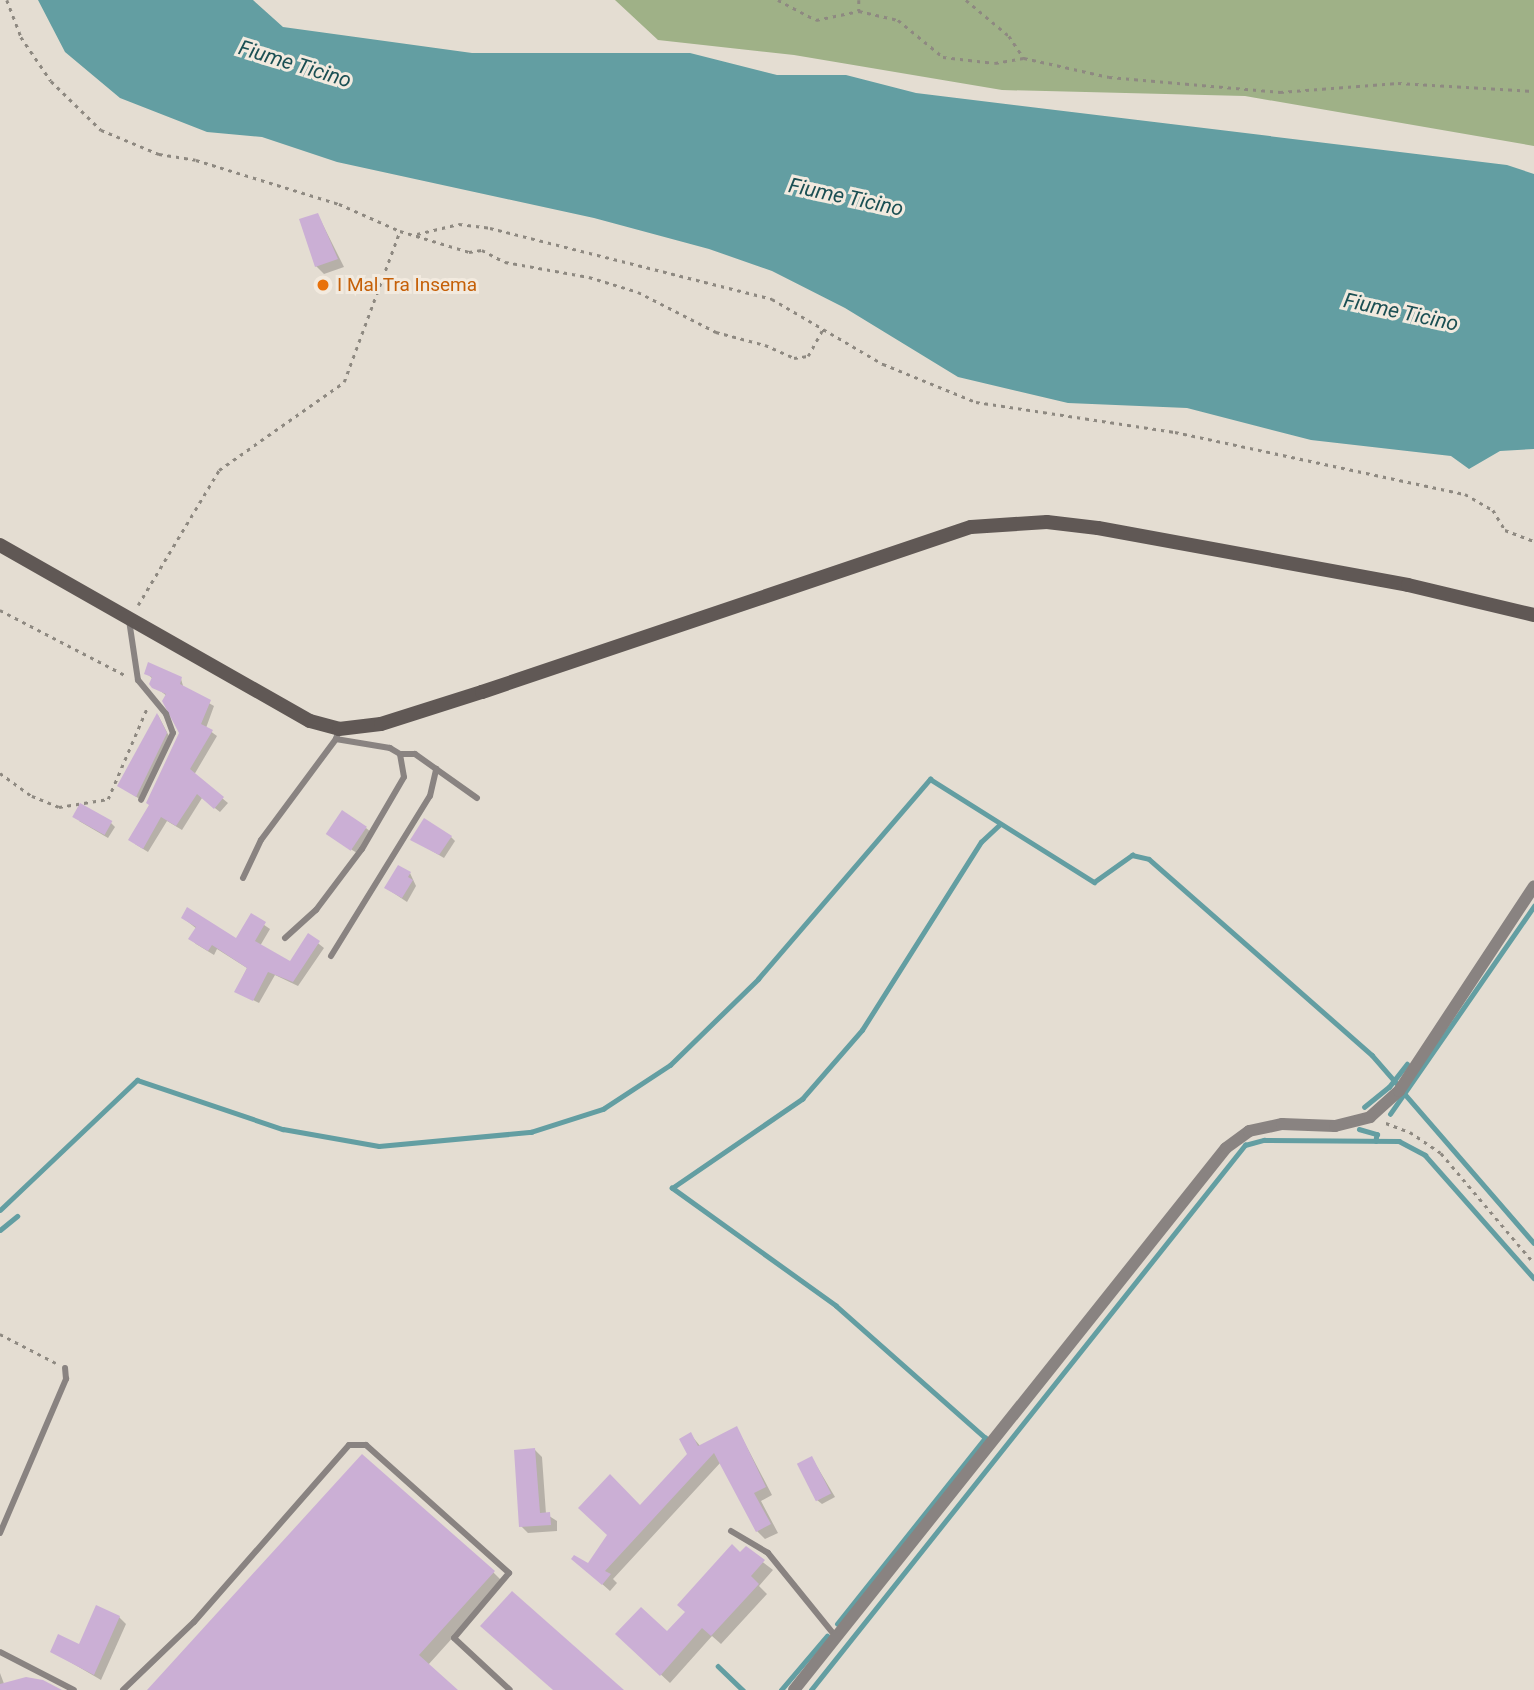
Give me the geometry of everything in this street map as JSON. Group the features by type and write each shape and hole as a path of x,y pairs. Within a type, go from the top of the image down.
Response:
{"street":[{"path":"0,545 129,620 337,734 381,724 470,696 971,527 1047,522 1098,528 1420,587 1534,615"},
{"path":"794,1690 1226,1148 1249,1131 1282,1124 1335,1126 1370,1117 1399,1091 1534,886"}],"lane":[{"path":"129,620 138,680 149,699 166,714 173,733 141,800"},
{"path":"243,878 261,840 337,734 390,748 400,754 415,754 477,798"},
{"path":"285,938 316,910 381,819 404,777 400,754"},
{"path":"331,956 430,796 436,769"},
{"path":"0,1533 66,1379 65,1368"},
{"path":"123,1690 194,1622 349,1445 366,1445 509,1573 454,1639 510,1690"},
{"path":"731,1531 768,1553 836,1637"},
{"path":"0,1652 74,1690"}],"path":[{"path":"7,0 21,37 51,81 101,130 159,154 196,160 339,204 400,231 469,252 482,250 505,262 589,277 638,292 716,332 765,345 794,358 808,356 822,331 830,331"},
{"path":"778,0 816,20 859,11 898,20 943,57 995,63 1024,58 1098,75 1280,92 1398,83 1534,91"},
{"path":"859,0 859,11"},
{"path":"966,0 1009,36 1024,58"},
{"path":"417,234 459,224 490,228 772,299 883,364 976,401 1175,432 1465,494 1493,510 1506,530 1534,541"},
{"path":"129,620 219,470 344,382 400,231"},
{"path":"0,610 138,680"},
{"path":"0,773 32,796 59,807 108,799 149,699"},
{"path":"1370,1117 1410,1132 1441,1153 1534,1263"},
{"path":"0,1334 65,1368"}],"green space":[{"path":"615,0 1534,0 1534,146 1245,96 1002,90 794,55 658,40"}],"water":[{"name":"Fiume Ticino","path":"38,0 253,0 283,27 472,53 690,53 777,75 846,75 916,93 1507,165 1534,174 1534,449 1500,451 1469,469 1451,456 1311,440 1187,408 1068,403 958,377 845,308 772,271 709,249 594,218 337,162 262,137 207,132 120,98 65,52"}],"building":[{"path":"318,213 338,259 315,267 299,219"},
{"path":"148,662 182,677 180,684 211,700 201,724 213,730 190,769 224,797 214,809 197,794 176,826 161,817 143,849 128,840 149,805 146,803 179,733 162,701 166,694 152,688 149,684 152,677 144,674"},
{"path":"157,713 167,733 136,797 117,786"},
{"path":"80,803 112,821 105,835 72,817"},
{"path":"342,810 367,827 351,851 326,834"},
{"path":"424,818 452,836 439,855 410,840"},
{"path":"398,865 411,872 408,877 413,880 402,898 384,888"},
{"path":"187,907 236,938 251,913 266,922 255,941 290,961 308,933 320,941 293,982 268,972 253,1001 234,992 247,968 212,945 208,951 188,939 196,927 181,918"},
{"path":"737,1426 766,1487 754,1493 771,1524 756,1532 714,1453 605,1571 611,1574 602,1585 571,1559 574,1555 588,1563 607,1535 578,1508 610,1474 640,1505 687,1454 679,1439 691,1432 698,1446"},
{"path":"535,1448 540,1513 550,1512 551,1525 519,1527 514,1450"},
{"path":"362,1454 495,1571 419,1655 458,1690 147,1690"},
{"path":"812,1456 831,1493 816,1501 797,1464"},
{"path":"732,1544 740,1552 746,1546 765,1560 751,1576 759,1584 711,1636 702,1628 660,1676 615,1634 641,1607 667,1631 685,1612 677,1605"},
{"path":"512,1591 624,1690 553,1690 480,1626"},
{"path":"96,1605 120,1616 94,1675 50,1652 58,1634 79,1644"},
{"path":"26,1677 43,1680 62,1690 0,1690 0,1684"}],"waterway":[{"path":"0,1210 137,1080 283,1129 379,1146 531,1132 603,1109 670,1065 758,979 930,779 1094,882 1132,855 1149,859 1372,1055 1396,1083"},
{"path":"837,1624 985,1438 836,1306 672,1188 802,1099 862,1030 981,842 999,825"},
{"path":"1390,1114 1534,906"},
{"path":"1364,1107 1389,1087 1407,1064"},
{"path":"1404,1093 1534,1243"},
{"path":"1359,1129 1377,1134 1376,1141"},
{"path":"811,1690 1245,1145 1264,1140 1399,1141 1425,1155 1534,1278"},
{"path":"0,1230 17,1216"},
{"path":"781,1690 827,1636"},
{"path":"718,1666 743,1690"}],"place":[{"name":"I Mal Tra Insema","path":"323,285"}]}
